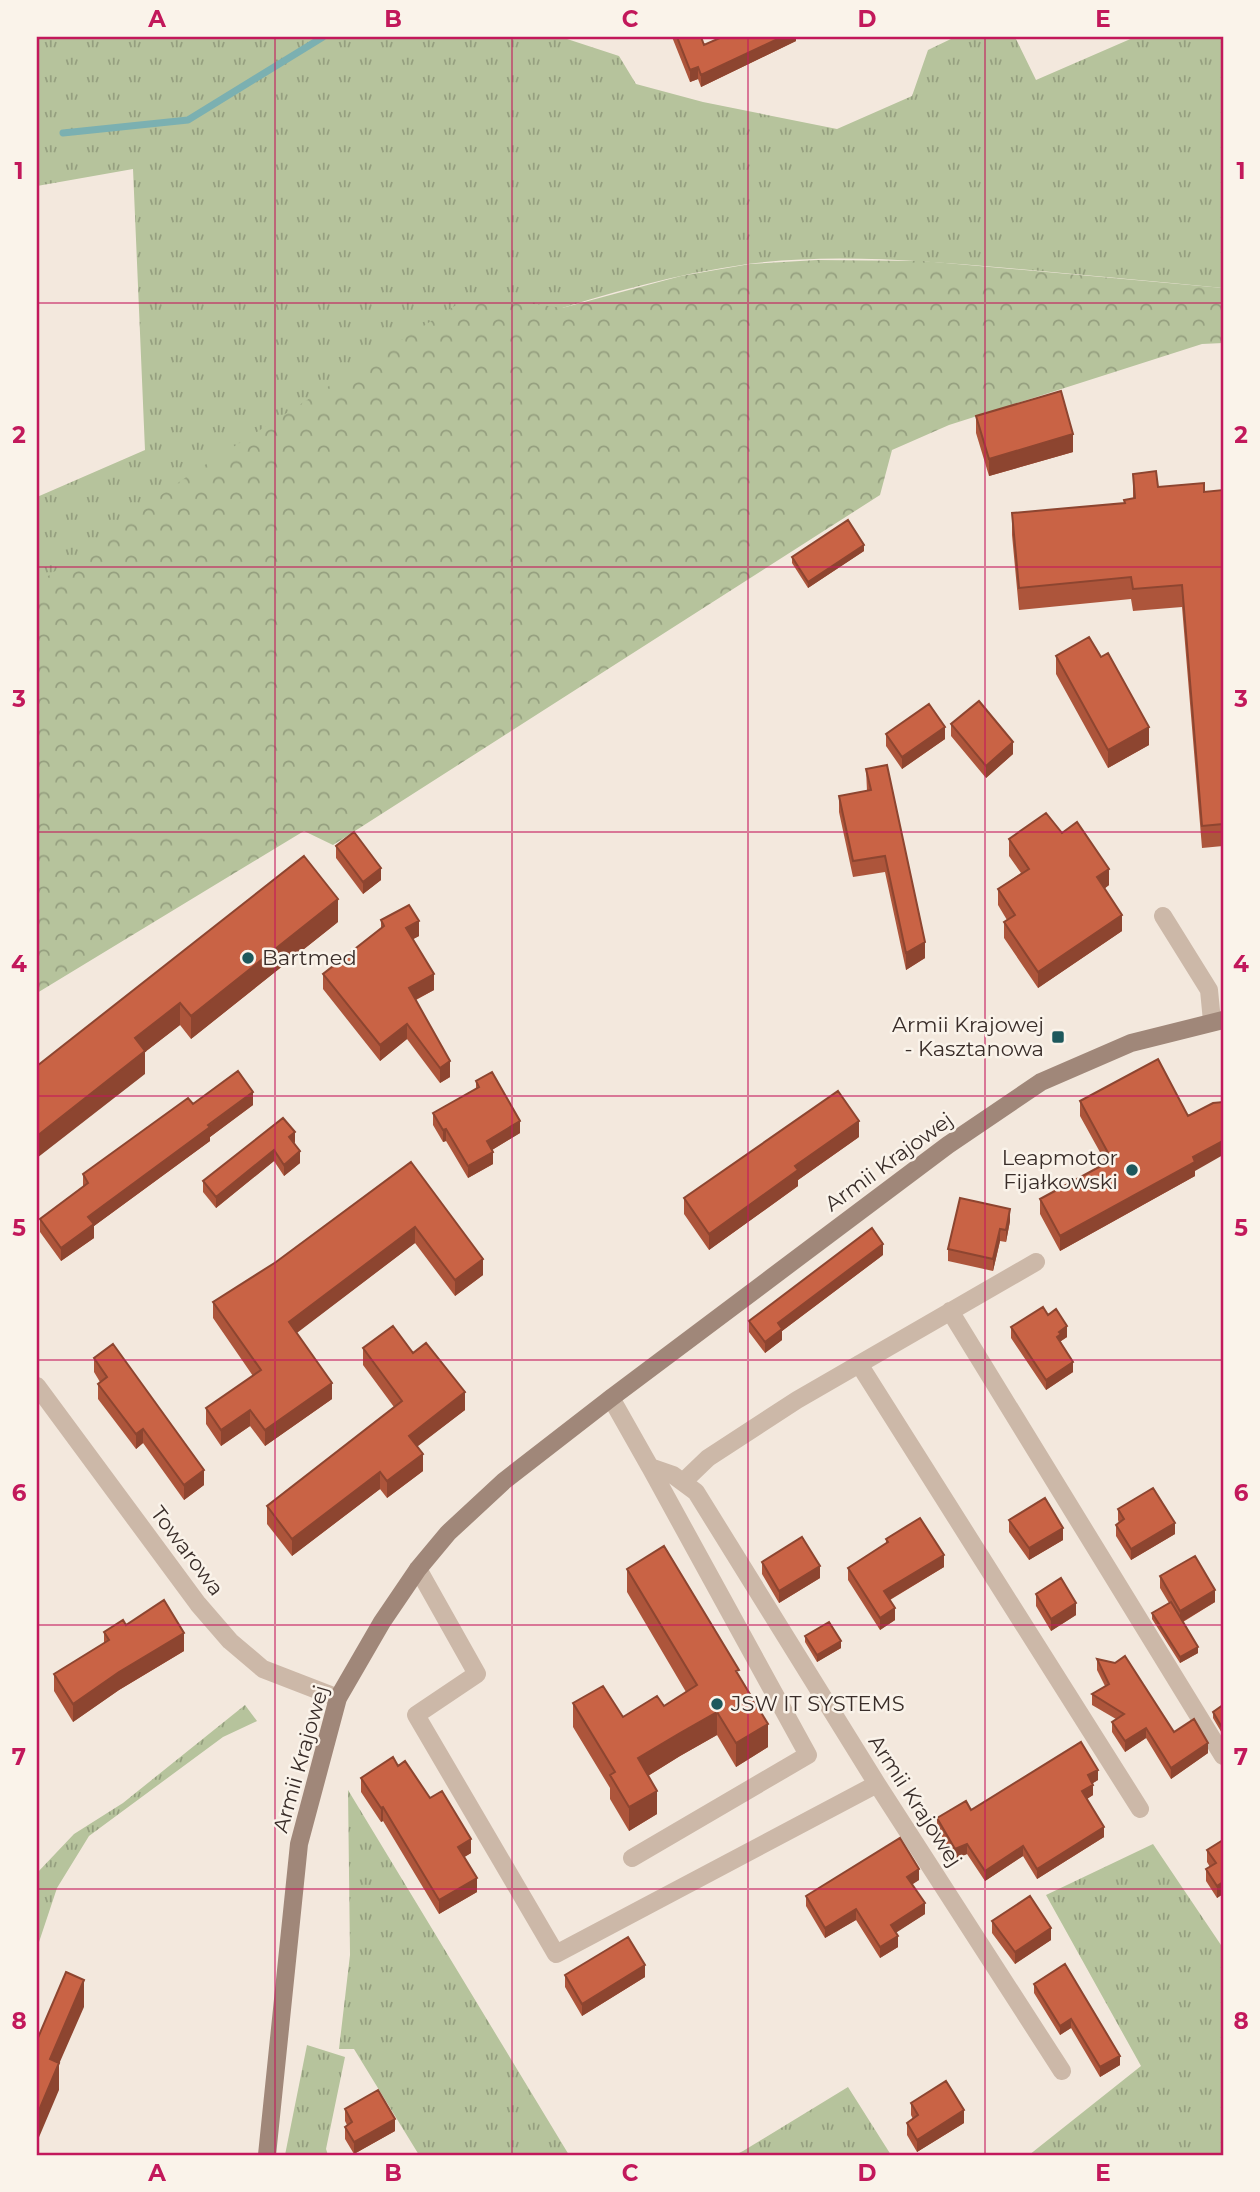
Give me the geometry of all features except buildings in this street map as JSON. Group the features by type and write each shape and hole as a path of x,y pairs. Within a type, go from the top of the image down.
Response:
{"street":[{"path":"1163,916 1209,990 1218,1021"},
{"name":"Armii Krajowej","path":"267,2155 299,1844 338,1698 362,1654 418,1569 448,1533 504,1481 611,1398 948,1145 1041,1082 1131,1043 1218,1021"},
{"path":"683,1482 708,1458 738,1437 1036,1262"},
{"path":"950,1311 1223,1756"},
{"path":"859,1364 1140,1809"},
{"name":"Towarowa","path":"37,1386 198,1604 230,1641 263,1669 338,1698"},
{"path":"611,1398 808,1755 632,1858"},
{"name":"Armii Krajowej","path":"650,1467 683,1482 696,1492 877,1784 1062,2071"},
{"path":"418,1569 477,1674 416,1715 556,1954 877,1784"}],"green space":[{"path":"37,37 561,37 619,56 636,84 703,102 837,129 912,96 928,50 955,37 1015,37 1036,80 1135,37 1223,37 1223,288 975,265 845,259 748,264 642,285 538,316 37,594 37,497 145,450 133,169 37,186"},
{"path":"817,260 923,261 1223,288 1223,343 1202,344 949,425 892,450 880,495 333,845 304,831 37,993 37,584 189,475 472,295 562,308 681,276 750,264"},
{"path":"245,1705 257,1721 223,1737 89,1836 57,1888 37,1948 37,1873 74,1834 123,1803"},
{"path":"348,1790 569,2155 419,2155 354,2049 339,2049 350,1955"},
{"path":"1153,1844 1223,1948 1223,2155 1029,2155 1141,2066 1046,1895"},
{"path":"307,2045 345,2057 326,2149 328,2155 285,2155"},
{"path":"848,2087 891,2155 735,2155 743,2151"}],"waterway":[{"path":"63,133 188,120 323,37"}],"place":[{"name":"Bartmed","path":"248,958"},
{"name":"Armii Krajowej - Kasztanowa","path":"1058,1037"},
{"name":"Leapmotor Fijałkowski","path":"1132,1170"},
{"name":"JSW IT SYSTEMS","path":"717,1704"}]}
